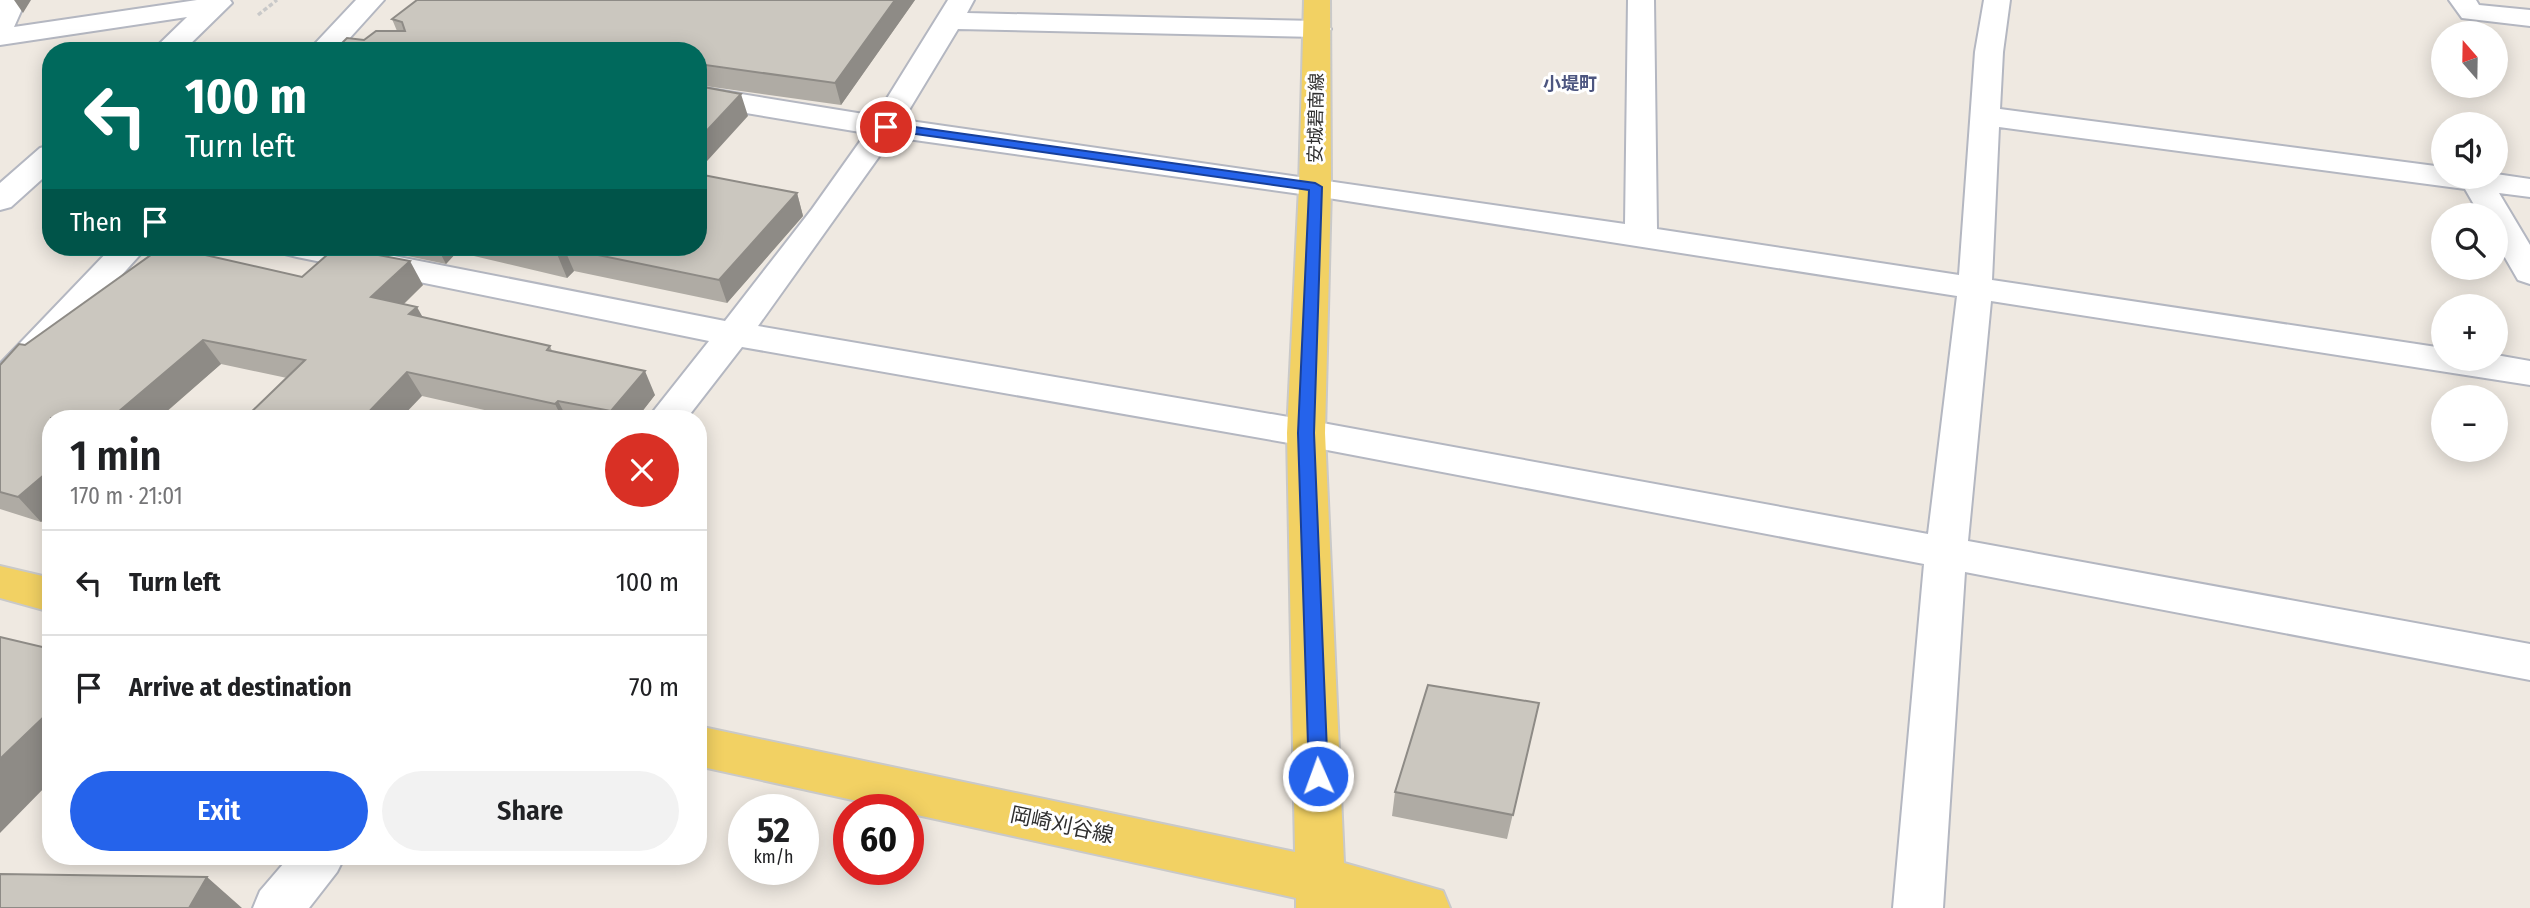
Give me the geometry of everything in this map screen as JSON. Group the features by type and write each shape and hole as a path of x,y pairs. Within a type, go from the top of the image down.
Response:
{"main road":[{"name":"安城碧南線","path":"1317,15 1315,187 1306,433 1322,895"},
{"path":"0,582 42,593"},
{"name":"岡崎刈谷線","path":"707,748 1322,895 1425,908"}],"street":[{"path":"0,28 13,0"},
{"path":"340,42 371,0"},
{"path":"1641,0 1641,237"},
{"path":"1919,908 1945,553 1975,288 1989,52 1997,0"},
{"path":"2462,0 2471,12 2530,18"},
{"path":"0,37 220,2"},
{"path":"176,42 220,2"},
{"path":"673,410 734,334 886,127 955,10 1317,15"},
{"path":"707,97 886,127 1315,187 2530,373"},
{"path":"1986,116 2431,175"},
{"path":"0,200 42,162"},
{"path":"2508,185 2530,188"},
{"path":"2481,189 2530,274"},
{"path":"0,387 122,256"},
{"path":"342,256 734,334 1306,433 2530,662"},
{"path":"278,908 313,865"}],"building":[{"path":"417,0 895,0 835,83 707,65 707,42 343,42 347,38 364,40 376,31 405,31 402,22 392,19"},
{"path":"707,88 741,94 707,130"},
{"path":"707,176 797,193 719,280 603,256 707,256"},
{"path":"149,256 210,256 302,277 326,256 384,256 410,261 371,297 417,307 409,314 550,346 547,350 645,371 612,410 558,401 555,404 407,372 371,410 253,410 305,360 203,340 120,410 42,410 42,477 18,497 0,492 0,365 19,344 25,345"},
{"path":"0,637 42,647 42,719 0,759"},
{"path":"1428,685 1539,703 1513,815 1395,792"},
{"path":"0,874 207,877 189,908 0,908"}],"district":[{"name":"小堤町","path":"1570,84"}],"route":[{"path":"886,127 1315,187 1306,433 1318,776"}]}
